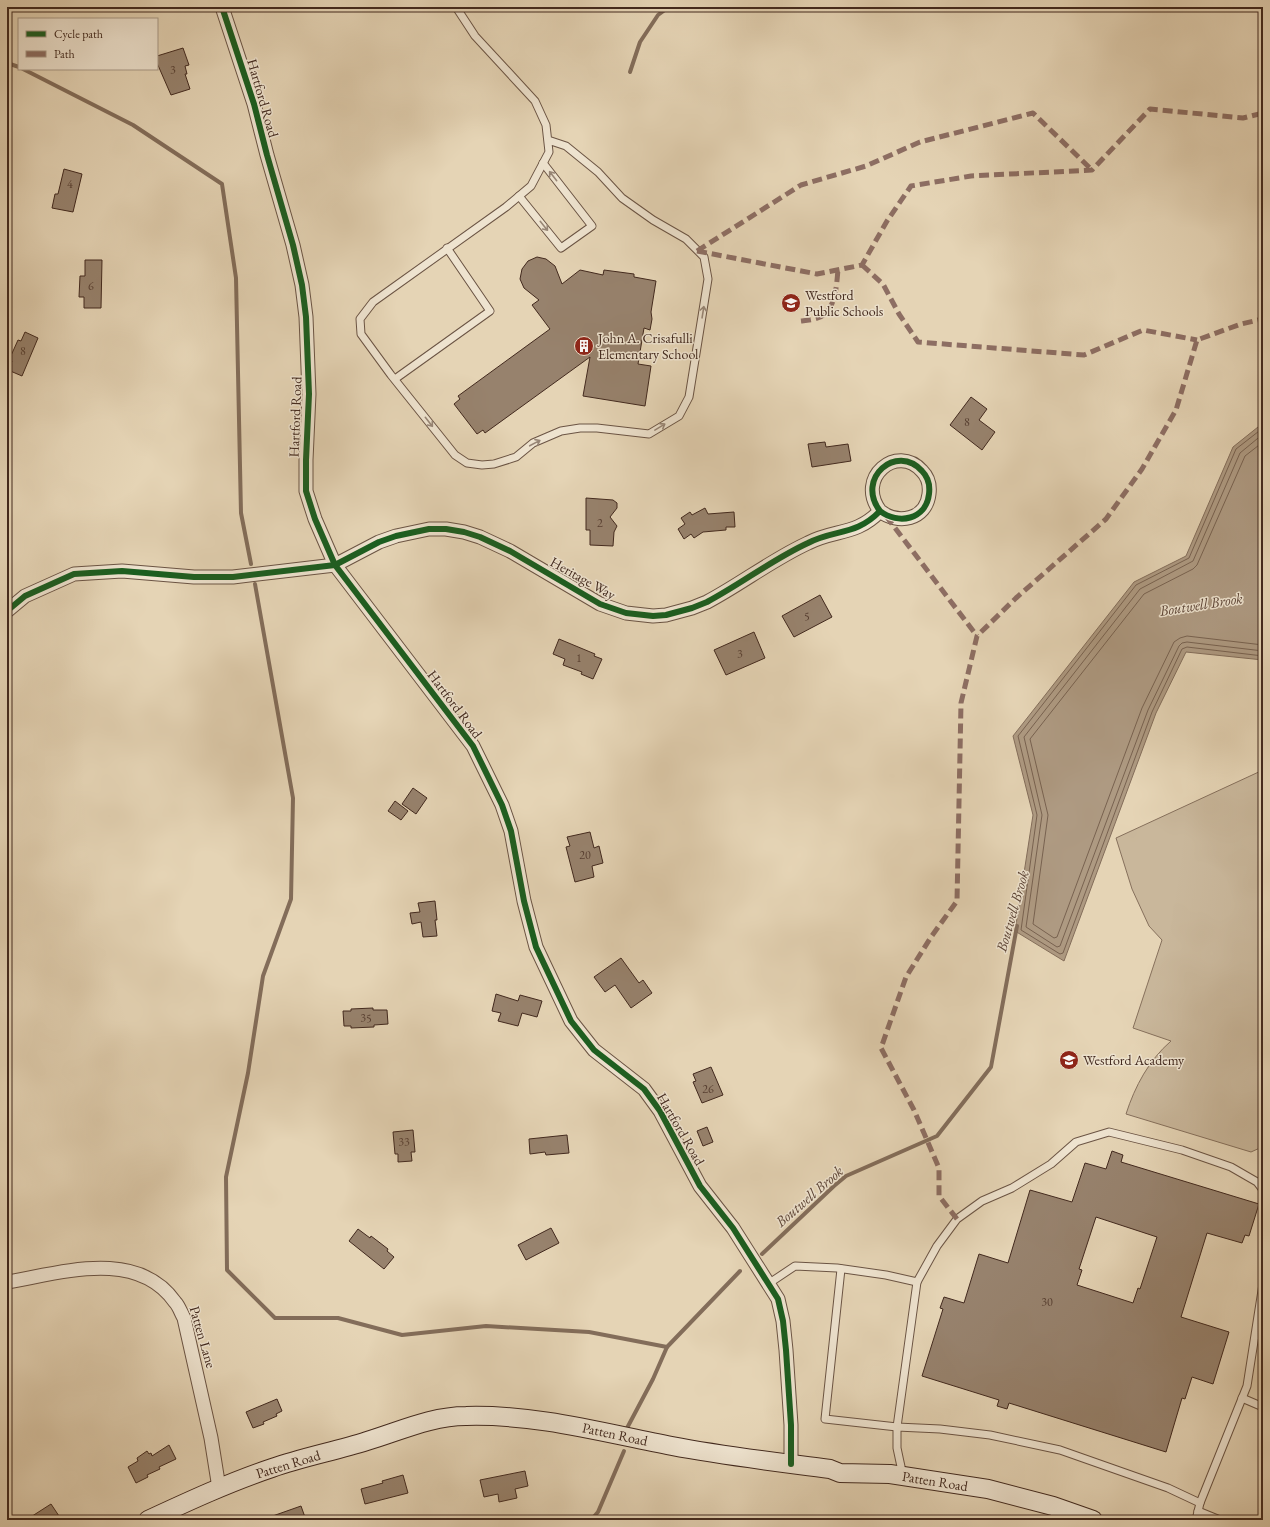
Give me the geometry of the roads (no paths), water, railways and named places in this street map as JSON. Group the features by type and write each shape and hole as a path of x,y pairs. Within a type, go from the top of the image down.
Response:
{"street":[{"name":"Hartford Road","path":"222,7 254,104 293,245 302,285 306,317 309,394 306,491 315,519 335,565 473,746 502,805 510,827 524,901 536,947 571,1021 594,1050 644,1089 650,1097 660,1111 700,1186 733,1228 778,1300 783,1321 789,1382 791,1464"},
{"path":"895,462 908,462 919,468 924,473 929,485 929,491 926,503 919,513 908,518 896,519 880,511 873,500 871,488 875,476 884,466 895,462"},
{"name":"Heritage Way","path":"335,565 379,542 396,536 429,529 446,529 464,532 495,543 600,604 626,613 653,616 666,615 707,602 808,542 863,525 871,520 880,511"},
{"path":"7,611 24,596 74,574 122,571 194,577 233,577 335,565"},
{"name":"Patten Lane","path":"7,1282 88,1268 109,1268 135,1273 147,1278 163,1288 176,1302 184,1318 211,1438 219,1488"},
{"name":"Patten Road","path":"148,1520 219,1488 274,1467 369,1440 406,1427 447,1418 465,1416 514,1416 605,1431 714,1454 830,1469 840,1472 890,1474 988,1489 1053,1506 1093,1520"}],"lane":[{"path":"456,7 475,36 535,101 546,125 549,152 531,186 506,207 446,248 373,302 360,319 361,334 455,455 467,462 482,465 494,464 516,457 533,443 561,431 580,428 597,428 649,434 679,416 689,397 708,279 704,258 686,239 653,220 622,198 598,172 566,146 548,140"},
{"path":"519,196 561,248 592,226 543,163"},
{"path":"395,379 490,311 446,248"},
{"path":"903,1476 897,1448 897,1427 917,1282 937,1246 957,1219 982,1201 1012,1188 1051,1164 1076,1142 1109,1132 1182,1150 1231,1167 1257,1182 1263,1190"},
{"path":"768,1284 795,1266 841,1268 886,1274 917,1282"},
{"path":"841,1268 825,1419 897,1427 940,1429 990,1436 1060,1450 1168,1488 1220,1520"},
{"path":"1196,1520 1199,1507 1247,1386 1263,1284"},
{"path":"1242,1398 1263,1407"}],"water":[{"path":"1263,423 1263,660 1186,652 1156,713 1064,961 1015,931 1033,815 1013,736 1134,582 1186,556 1233,447"}],"waterway":[{"path":"630,72 640,42 658,15 669,7"},
{"path":"7,63 18,67"},
{"path":"25,70 133,125 222,184 236,278 241,513 251,564"},
{"path":"255,584 293,798 291,899 263,976 248,1073 226,1177 227,1270 275,1318 338,1318 402,1335 486,1326 589,1332 667,1347"},
{"name":"Boutwell Brook","path":"762,1254 846,1176 937,1136 991,1067 1017,926"},
{"name":"Boutwell Brook","path":"626,1430 653,1379 667,1347 740,1271"},
{"name":"Boutwell Brook","path":"591,1520 598,1512 624,1451"}],"place":[{"name":"Westford Public Schools","path":"791,303"},
{"name":"John A. Crisafulli Elementary School","path":"584,346"},
{"name":"Westford Academy","path":"1069,1060"}]}
